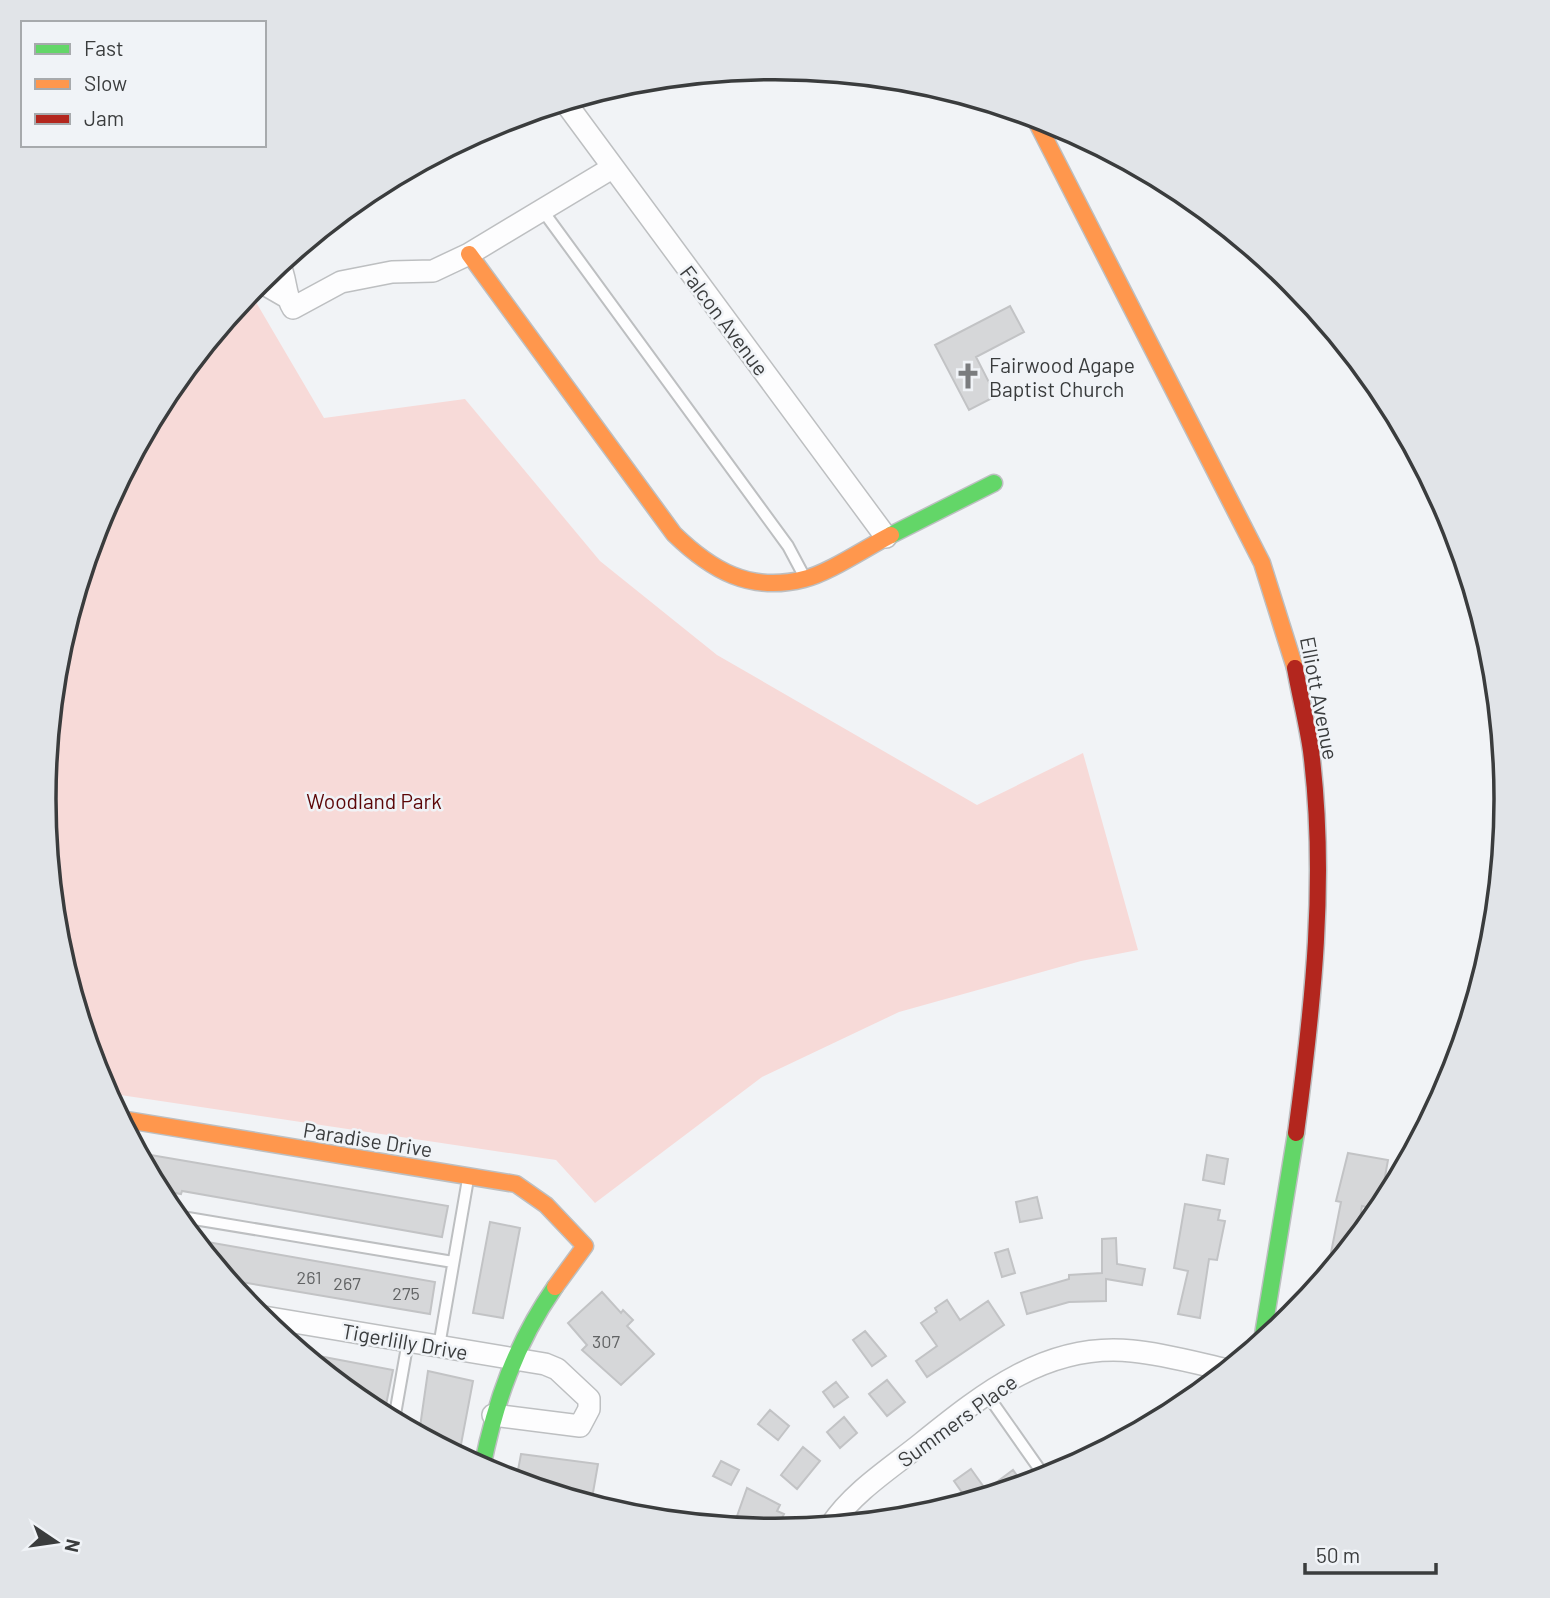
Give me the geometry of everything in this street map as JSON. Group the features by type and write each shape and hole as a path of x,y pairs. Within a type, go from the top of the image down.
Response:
{"street":[{"name":"Falcon Avenue","path":"571,110 886,537"},
{"name":"Elliott Avenue","path":"1042,132 1262,563 1285,626 1308,729 1317,811 1315,964 1298,1113 1265,1325"},
{"path":"289,302 341,282 393,272 433,271 469,254 612,168"},
{"path":"469,254 674,534 704,562 736,578 766,582 806,579 994,483"},
{"path":"284,275 289,302"},
{"path":"270,288 289,302"},
{"name":"Paradise Drive","path":"132,1121 516,1184 546,1205 585,1246 558,1281 511,1358"},
{"name":"Tigerlilly Drive","path":"280,1320 545,1364 557,1369 589,1399 589,1409 580,1426 574,1427 493,1415"},
{"name":"Summers Place","path":"840,1514 857,1495 986,1394 1043,1362 1085,1351 1133,1351 1215,1368"},
{"path":"484,1456 493,1415 511,1358"}],"lane":[{"path":"543,211 788,546 806,579"},
{"path":"439,1346 468,1177"},
{"path":"192,1219 453,1262"},
{"path":"396,1410 408,1341"},
{"path":"986,1394 1038,1468"}],"green space":[{"name":"Woodland Park","path":"256,302 324,418 465,399 600,561 717,655 977,805 1083,753 1138,950 1081,961 899,1012 762,1077 595,1203 556,1160 120,1095 94,1030 80,985 62,893 56,799 62,705 80,613 111,524 152,439 205,361"}],"building":[{"name":"Fairwood Agape Baptist Church","path":"1010,306 1024,332 976,357 996,396 969,410 935,345"},
{"path":"1348,1153 1388,1160 1384,1180 1366,1207 1362,1206 1360,1215 1331,1255 1341,1202 1336,1201"},
{"path":"150,1155 448,1206 442,1237 182,1191 181,1194 174,1193"},
{"path":"1207,1155 1228,1159 1224,1184 1203,1180"},
{"path":"1037,1197 1042,1218 1020,1222 1016,1202"},
{"path":"1185,1204 1220,1210 1218,1220 1225,1221 1217,1260 1209,1259 1200,1318 1178,1314 1188,1271 1174,1268"},
{"path":"490,1222 520,1228 503,1318 473,1313"},
{"path":"1116,1238 1117,1264 1145,1269 1142,1285 1106,1279 1106,1301 1069,1302 1027,1314 1021,1293 1069,1279 1069,1275 1102,1273 1102,1239"},
{"path":"209,1242 435,1282 430,1314 243,1282"},
{"path":"1008,1249 1015,1273 1002,1277 995,1253"},
{"path":"602,1292 621,1313 623,1310 633,1320 627,1326 654,1354 621,1385 582,1350 587,1345 568,1323"},
{"path":"947,1300 960,1320 988,1301 1004,1325 927,1377 916,1361 937,1346 921,1323 937,1312 935,1308"},
{"path":"865,1331 886,1356 872,1366 853,1340"},
{"path":"321,1356 393,1370 386,1404"},
{"path":"428,1371 473,1381 461,1446 420,1425"},
{"path":"887,1380 905,1402 887,1416 869,1394"},
{"path":"836,1382 848,1397 834,1407 823,1392"},
{"path":"770,1410 789,1426 778,1440 758,1424"},
{"path":"844,1417 857,1433 840,1448 827,1432"},
{"path":"803,1447 820,1461 797,1489 781,1475"},
{"path":"521,1454 598,1464 593,1495 518,1470"},
{"path":"721,1461 739,1470 731,1485 713,1476"},
{"path":"971,1469 984,1487 963,1493 954,1481"},
{"path":"1013,1470 1017,1476 995,1483"},
{"path":"747,1488 780,1505 777,1511 784,1514 782,1518 737,1516"}],"traffic: fast":[{"path":"891,535 994,483"},
{"path":"1265,1325 1296,1133"},
{"path":"485,1456 493,1420 518,1351 555,1287"}],"traffic: slow":[{"path":"1042,132 1262,563 1295,668"},
{"path":"469,254 674,534 717,568 749,580 784,583 814,576 891,535"},
{"path":"132,1121 516,1184 546,1205 585,1246 555,1287"}],"traffic: jam":[{"path":"1295,668 1311,751 1318,847 1316,942 1296,1133"}],"place":[{"name":"Fairwood Agape Baptist Church","path":"968,376"}]}
